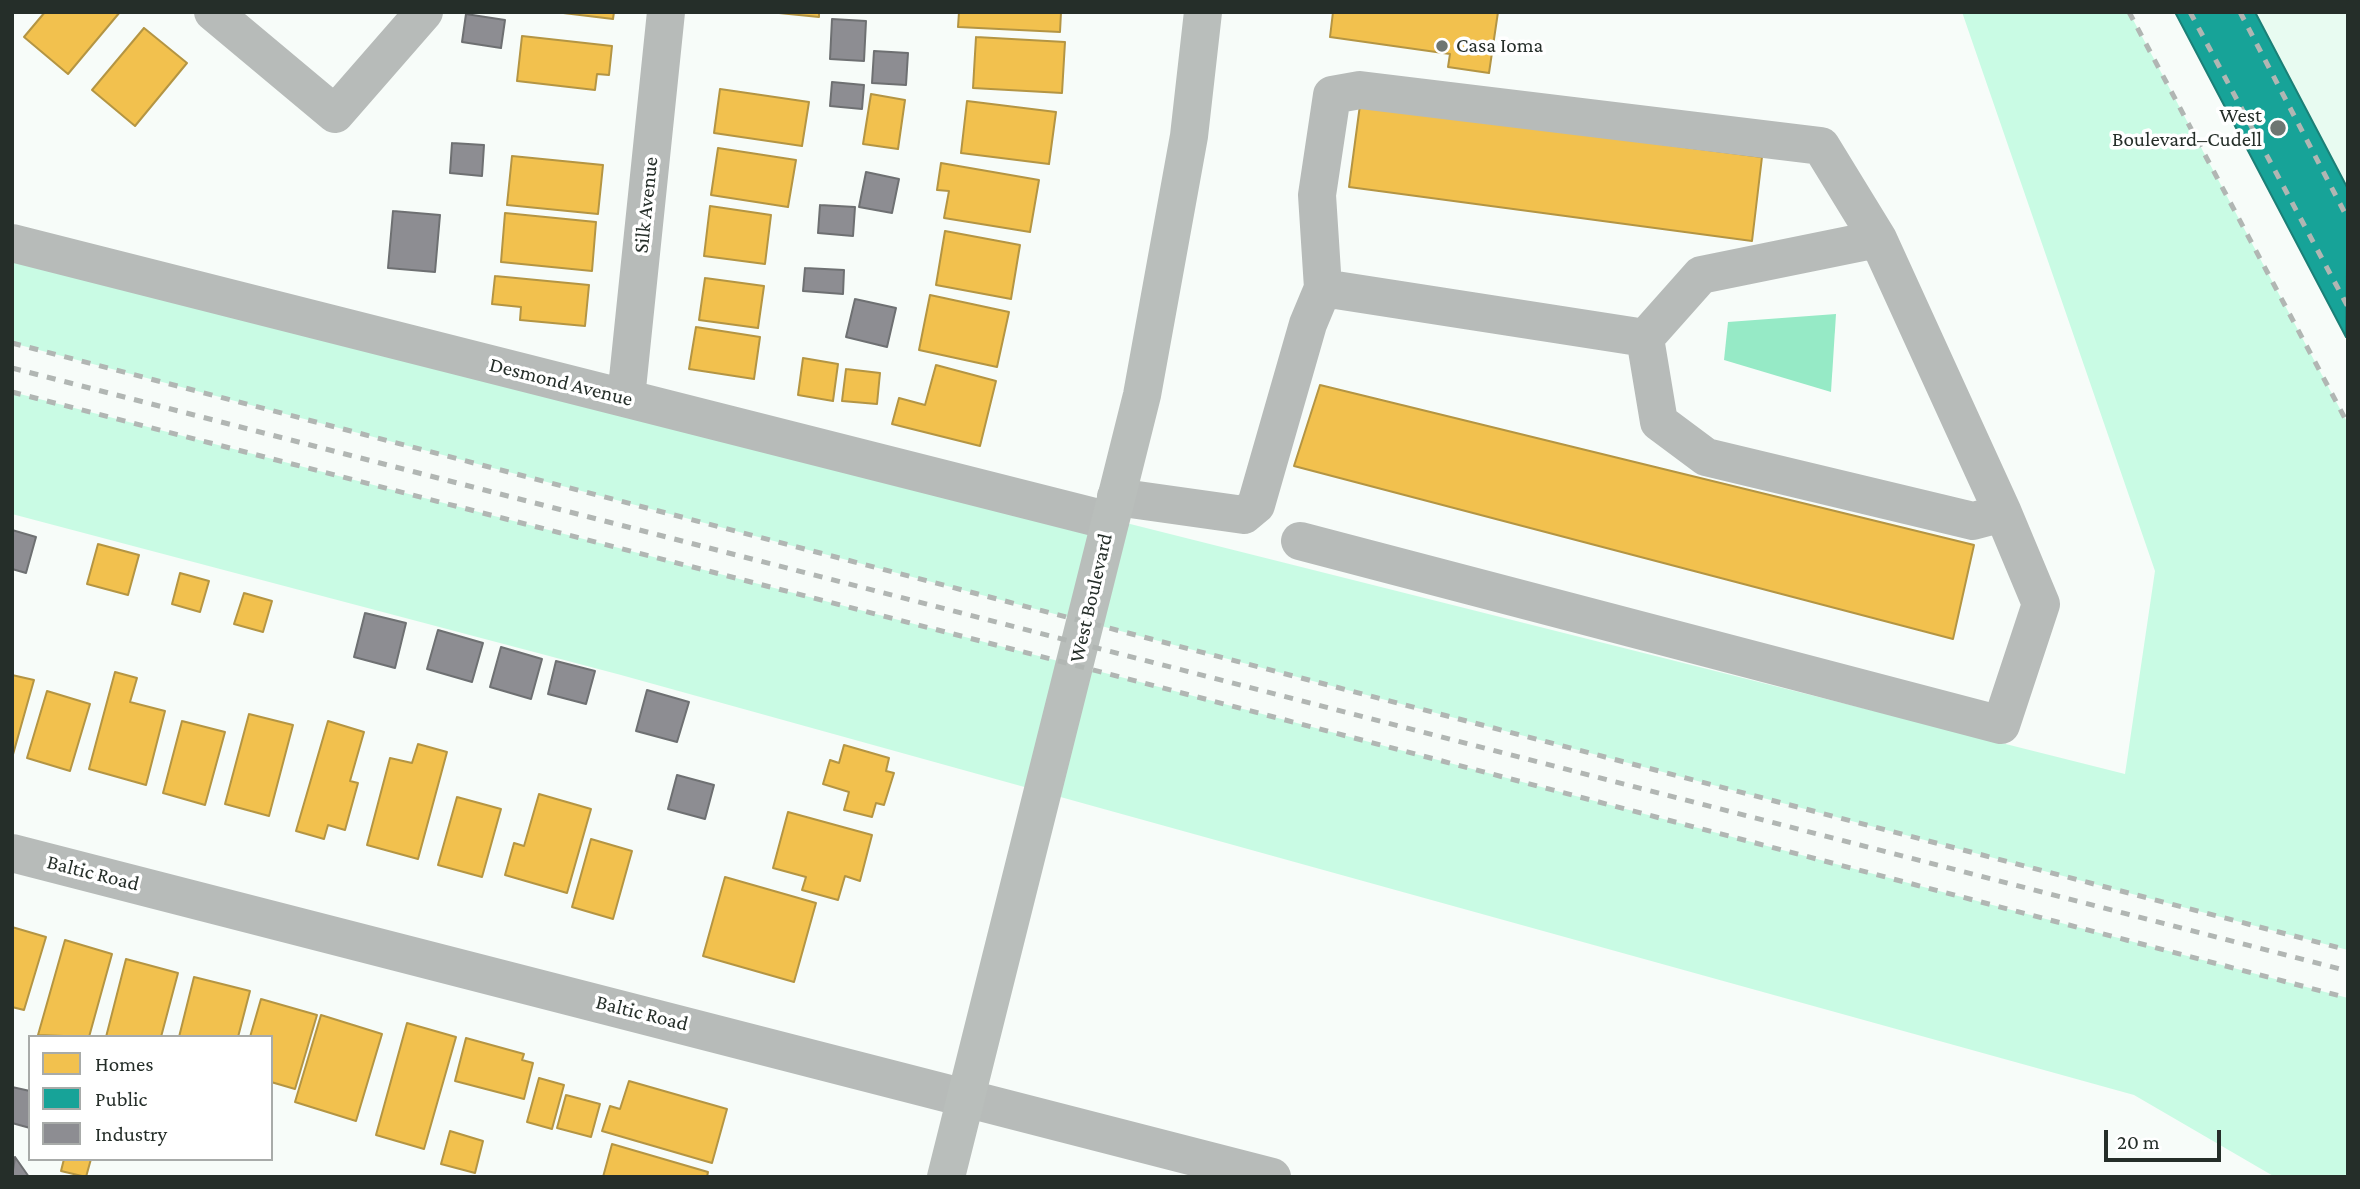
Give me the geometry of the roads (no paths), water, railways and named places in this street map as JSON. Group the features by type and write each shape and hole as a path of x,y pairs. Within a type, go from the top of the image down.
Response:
{"main road":[{"name":"West Boulevard","path":"946,1177 1142,395 1189,136 1203,12"}],"street":[{"path":"213,12 335,114 424,12"},
{"name":"Silk Avenue","path":"626,398 666,12"},
{"path":"1300,541 2001,725 2041,604 2003,513 1878,239 1822,146 1360,90 1332,95 1317,195 1323,288 1645,338"},
{"path":"1645,338 1701,275 1878,239"},
{"name":"Desmond Avenue","path":"12,243 626,398 1113,509 1244,515 1256,505 1308,324 1323,288"},
{"path":"1645,338 1659,422 1706,457 1973,521 2003,513"},
{"name":"Baltic Road","path":"12,853 966,1096 1272,1177"}],"railway":[{"path":"2129,12 2348,424"},
{"path":"2190,12 2348,307"},
{"path":"2240,12 2348,219"},
{"path":"12,343 2348,950"},
{"path":"12,368 2348,971"},
{"path":"12,392 1140,682 2348,998"}],"place":[{"name":"Casa Ioma","path":"1442,46"},
{"name":"West Boulevard–Cudell","path":"2278,128"}]}
